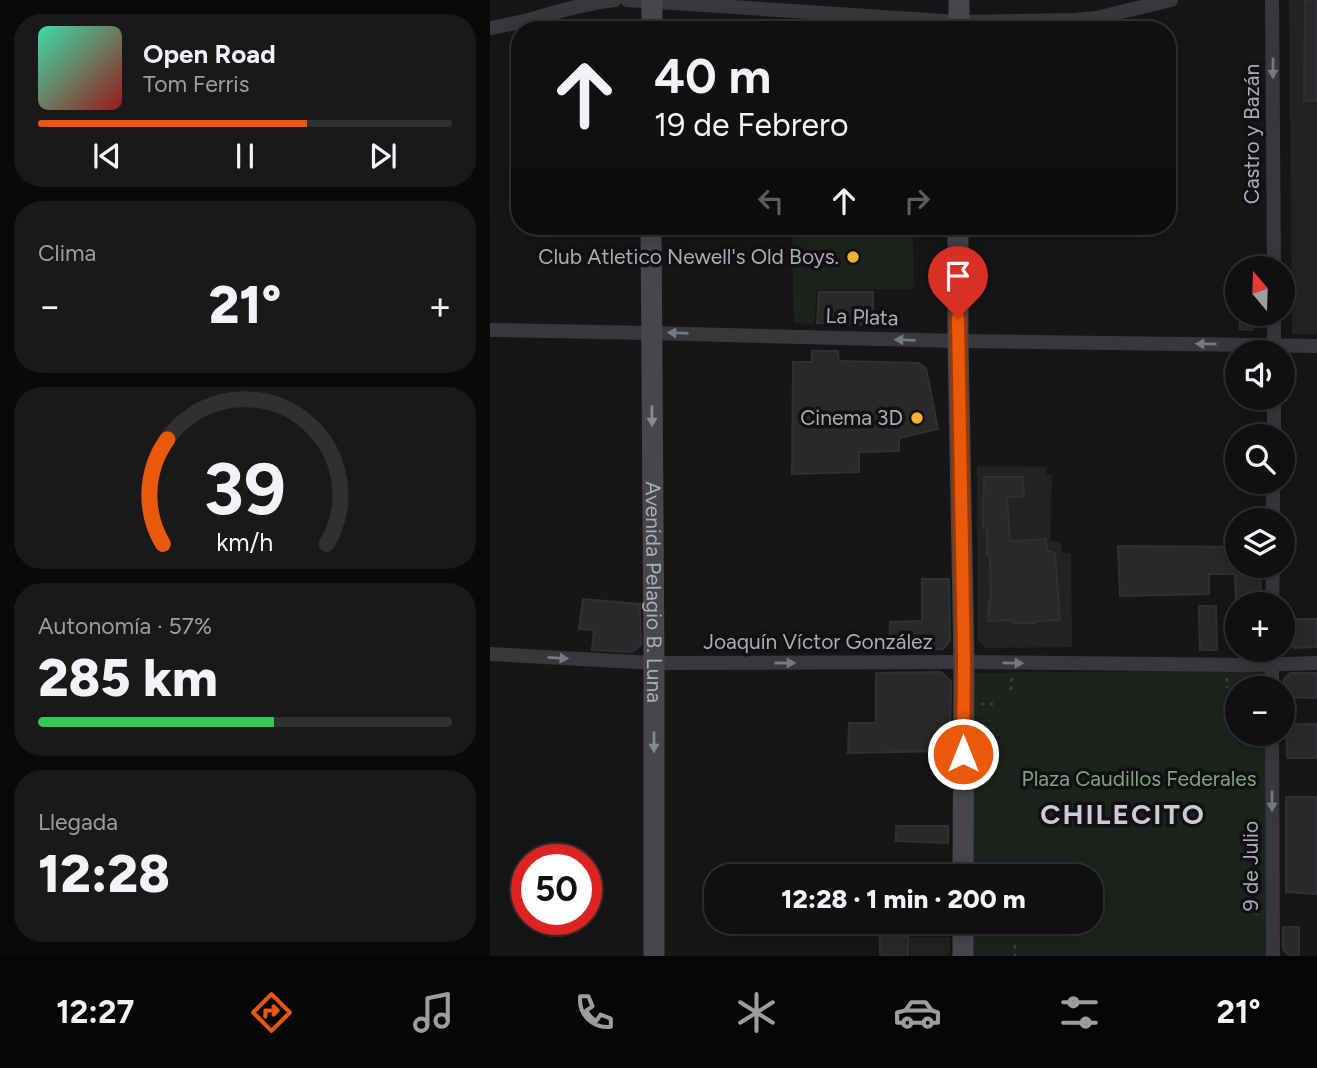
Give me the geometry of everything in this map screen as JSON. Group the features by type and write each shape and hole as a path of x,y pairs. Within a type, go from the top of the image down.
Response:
{"main road":[{"path":"959,21 960,0"},
{"path":"652,1 652,21"},
{"name":"Avenida Pelagio B. Luna","path":"651,235 654,956"},
{"path":"958,235 964,662 963,864"},
{"path":"963,956 964,934"}],"street":[{"path":"521,21 580,5 615,0"},
{"path":"627,0 898,21"},
{"path":"1056,21 1096,18 1171,0"},
{"name":"Castro y Bazán","path":"1272,0 1274,256"},
{"path":"490,28 511,24"},
{"name":"La Plata","path":"490,330 1225,347"},
{"name":"La Plata","path":"1295,347 1317,346"},
{"name":"Joaquín Víctor González","path":"490,654 654,663 1251,665 1259,662"},
{"name":"Joaquín Víctor González","path":"1295,660 1317,663"},
{"name":"9 de Julio","path":"1272,746 1273,956"}],"path":[{"path":"1247,889 1255,889 1254,914 1272,914"},
{"path":"1014,945 1014,956"}],"shaded area":[{"path":"1289,0 1317,0 1317,334 1292,334 1292,326 1295,326 1295,256 1291,256"},
{"path":"977,466 1046,467 1046,474 1052,475 1050,541 1061,542 1062,553 1071,553 1072,647 985,648 978,640"},
{"path":"909,937 950,937 950,951 945,956 910,956"}],"green space":[{"name":"Club Atletico Newell's Old Boys.","path":"792,235 913,235 914,289 817,290 814,324 794,323"},
{"name":"Plaza Caudillos Federales","path":"1265,670 1265,676 1225,676 1225,746 1265,746 1267,956 973,956 972,934 1103,934 1103,864 972,864 971,673"}],"building":[{"path":"1305,0 1317,0 1317,101 1304,101"},
{"path":"819,292 873,292 873,325 817,323"},
{"path":"1240,326 1255,326 1252,330 1240,329"},
{"path":"812,351 838,351 839,361 918,363 926,368 938,429 899,438 899,451 859,452 859,472 792,474 793,362 812,362"},
{"path":"984,477 1023,477 1024,496 1007,497 1010,541 1046,539 1047,551 1055,553 1060,620 1035,623 988,621 991,600 990,555 987,554 987,528 983,528"},
{"path":"1118,546 1225,547 1225,574 1209,574 1209,594 1120,596"},
{"path":"1235,578 1260,578 1261,592 1236,592"},
{"path":"922,579 949,579 950,641 943,649 889,650 890,622 922,621"},
{"path":"583,599 640,604 641,645 632,652 592,650 594,630 579,629"},
{"path":"1199,606 1216,606 1217,650 1200,650"},
{"path":"1295,619 1317,619 1317,647 1295,648"},
{"path":"941,672 951,681 950,751 848,753 849,723 876,723 876,673"},
{"path":"1290,673 1317,673 1317,698 1295,697 1295,676 1287,676"},
{"path":"1295,724 1317,724 1317,758 1287,758 1287,746 1295,746"},
{"path":"1286,797 1317,797 1317,894 1286,892"},
{"path":"896,826 948,826 948,843 896,841"},
{"path":"1283,927 1299,927 1299,956 1289,956 1283,949"},
{"path":"880,936 908,936 908,956 880,956"}],"place":[{"name":"Club Atletico Newell's Old Boys.","path":"853,257"},
{"name":"Cinema 3D","path":"917,418"}],"district":[{"name":"CHILECITO","path":"1123,814"}],"route":[{"path":"958,318 963,754"}]}
